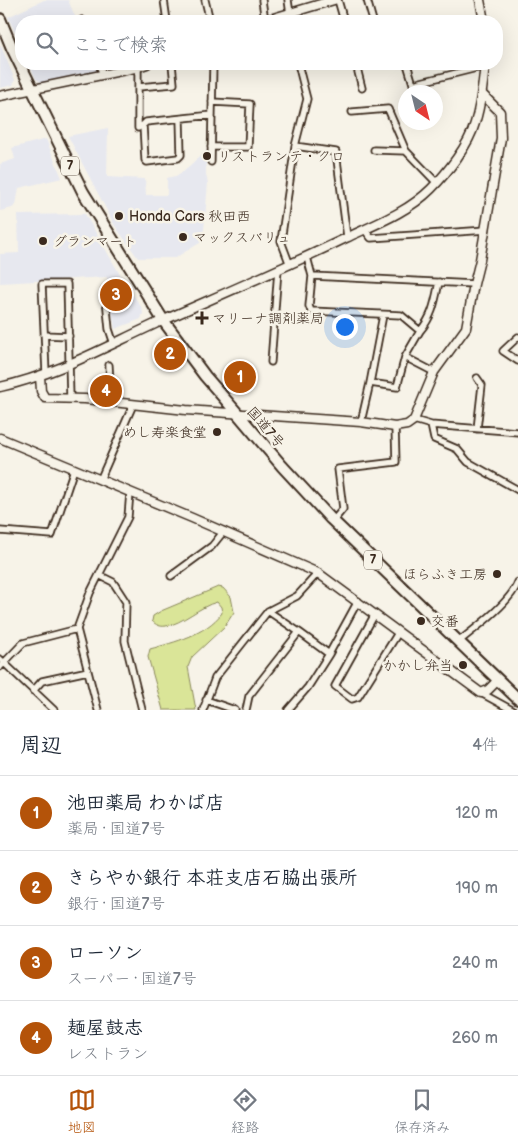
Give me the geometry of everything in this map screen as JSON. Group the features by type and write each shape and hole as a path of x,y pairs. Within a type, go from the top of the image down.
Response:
{"highway":[{"name":"国道7号","path":"0,19 15,51"},
{"name":"国道7号","path":"24,70 83,192 163,320 205,376 282,466 333,521 518,699"}],"street":[{"path":"164,0 166,15"},
{"path":"206,0 209,15"},
{"path":"262,0 263,15"},
{"path":"288,0 288,15"},
{"path":"293,15 334,0"},
{"path":"338,0 342,15"},
{"path":"367,0 371,15"},
{"path":"480,0 483,15"},
{"path":"101,70 103,75"},
{"path":"0,96 125,70"},
{"path":"138,70 138,128"},
{"path":"138,87 174,84 173,70"},
{"path":"210,162 213,70"},
{"path":"290,264 281,241 295,146 307,99 300,70"},
{"path":"358,70 362,88"},
{"path":"409,70 413,84 459,70"},
{"path":"0,388 70,365 163,320 307,257 417,201 455,161 474,125 482,94 484,70"},
{"path":"70,398 67,284 42,284 44,335 41,391 45,398 70,398 132,405 360,422 395,427 406,425 414,420 434,372 466,328 474,284 480,264 501,138 500,112 482,94"},
{"path":"211,147 248,147 250,104 212,102"},
{"path":"352,112 388,109 406,151 436,182"},
{"path":"180,119 181,155 178,158 147,162 145,160 144,125 146,122 212,116"},
{"path":"295,146 336,152 347,237"},
{"path":"374,150 406,151"},
{"path":"364,229 371,238 486,230"},
{"path":"307,257 312,276 309,306 311,311 401,315 420,331"},
{"path":"271,362 278,270"},
{"path":"312,276 474,284"},
{"path":"370,383 397,388 405,357 433,312 439,282"},
{"path":"105,289 109,329 114,344"},
{"path":"360,422 370,383 383,315"},
{"path":"44,335 68,336"},
{"path":"518,337 503,351 518,361"},
{"path":"405,357 434,372"},
{"path":"109,365 111,402"},
{"path":"476,428 482,385 477,378"},
{"path":"100,480 132,405"},
{"path":"414,420 431,425 518,432"},
{"path":"431,425 434,439 457,450 468,462 518,490"},
{"path":"333,521 343,509 338,469 396,462 395,427"},
{"path":"0,438 318,573 481,693 512,710"},
{"path":"0,531 52,535 74,469"},
{"path":"98,710 77,629 86,601 128,518 130,492"},
{"path":"171,576 212,546 224,532"},
{"path":"203,710 215,678 268,611 297,596 318,573"},
{"path":"99,575 113,582 126,602 125,641 142,710"},
{"path":"458,642 484,622 516,591 518,582"},
{"path":"288,710 308,687 358,601"},
{"path":"268,611 328,654"},
{"path":"374,614 335,686 342,692 352,699 358,697 398,633"},
{"path":"54,710 1,663 23,643 77,629"},
{"path":"246,710 249,696 299,632"},
{"path":"33,691 42,681 88,671"},
{"path":"481,693 488,690 498,680"},
{"path":"206,700 235,710"}],"shaded area":[{"path":"44,0 68,0 74,15 15,15 15,33 8,17"},
{"path":"0,44 15,80 13,85 0,88"},
{"path":"32,70 99,70 42,83 36,79"},
{"path":"108,128 107,177 145,179 146,195 167,195 167,178 179,175 206,151 208,183 203,241 175,258 138,258 115,226 68,136"},
{"path":"46,139 62,178 19,188 16,205 0,211 0,164 15,159 12,148"},
{"path":"85,214 125,283 142,308 141,319 115,329 109,303 107,277 0,283 0,254 19,253 18,215"}],"green space":[{"path":"218,587 223,588 231,597 234,612 225,626 192,657 188,667 196,710 163,710 148,657 150,649 189,637 207,627 222,613 221,607 217,602 172,625 160,626 155,624 152,621 153,616"}],"place":[{"name":"リストランテ・クロ","path":"207,156"},
{"name":"Honda Cars 秋田西","path":"119,216"},
{"name":"マックスバリュ","path":"183,237"},
{"name":"グランマート","path":"43,241"},
{"name":"ローソン","path":"116,295"},
{"name":"マリーナ調剤薬局","path":"202,318"},
{"name":"きらやか銀行 本荘支店石脇出張所","path":"170,354"},
{"name":"池田薬局 わかば店","path":"240,377"},
{"name":"麺屋鼓志","path":"106,391"},
{"name":"めし寿楽食堂","path":"217,432"},
{"name":"ほらふき工房","path":"497,574"},
{"name":"交番","path":"421,621"},
{"name":"かかし弁当","path":"463,665"}]}
